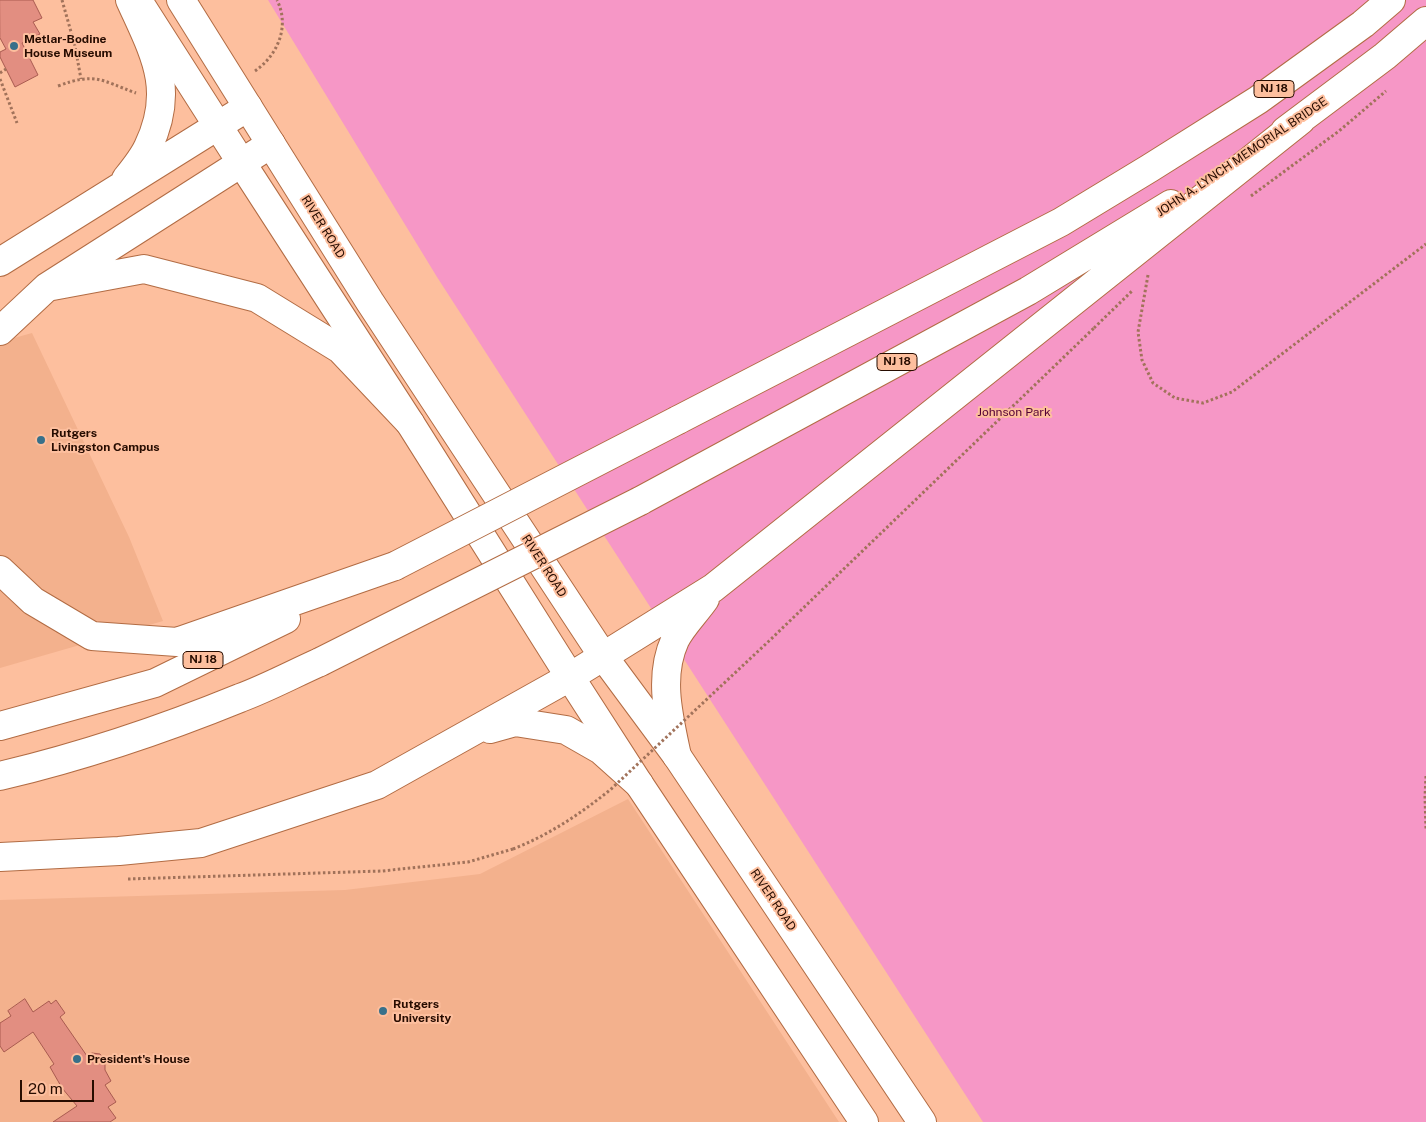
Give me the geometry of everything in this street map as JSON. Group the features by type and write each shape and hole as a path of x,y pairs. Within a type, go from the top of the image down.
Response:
{"main road":[{"path":"121,187 148,148 156,126 161,101 160,76 154,53 130,0"},
{"path":"138,0 639,784 864,1122"},
{"name":"RIVER ROAD","path":"181,0 370,302 603,656 677,756 922,1122"},
{"name":"NJ 18","path":"0,726 155,683 395,566 1061,222 1258,100 1363,24 1391,0"},
{"name":"JOHN A. LYNCH MEMORIAL BRIDGE","path":"1156,225 1301,120 1385,56 1426,21"},
{"path":"0,262 248,107"},
{"path":"0,331 47,287 240,162 271,144"},
{"path":"0,857 119,851 201,843 377,785 570,677 713,588 1156,225"},
{"name":"NJ 18","path":"0,776 34,768 170,724 241,698 320,662 640,501 1028,291 1156,225"},
{"path":"47,287 144,269 257,298 340,349 410,423"},
{"path":"0,570 33,601 92,636 177,642 395,566"},
{"path":"677,756 666,706 666,669 675,640 713,588"},
{"path":"467,734 515,722 566,730 601,750 639,784"}],"path":[{"path":"62,0 75,46 81,79"},
{"path":"253,72 259,68 278,46 284,27 277,0"},
{"path":"0,73 6,69"},
{"path":"58,86 81,79 96,78 124,88"},
{"path":"0,79 16,123"},
{"path":"1245,201 1339,131 1392,86"},
{"path":"1148,274 1138,332 1142,360 1153,382 1175,398 1203,403 1232,392 1426,244"},
{"path":"120,879 382,871 468,862 513,849 553,831 583,812 610,790 776,634 1094,328"},
{"path":"1426,776 1424,797 1426,829"}],"shaded area":[{"name":"Rutgers Livingston Campus","path":"32,333 129,537 163,621 0,668 0,342"},
{"name":"Rutgers University","path":"628,799 839,1122 0,1122 0,900 345,890 480,874"}],"green space":[{"name":"Johnson Park","path":"268,0 1426,0 1426,1122 983,1122 437,277"}],"building":[{"name":"Metlar-Bodine House Museum","path":"0,0 33,0 42,18 33,22 40,34 22,43 38,75 15,87 0,57 0,52 6,49 0,38"},
{"name":"President's House","path":"25,999 33,1012 49,1001 51,1004 56,1000 65,1013 60,1017 87,1056 92,1053 100,1054 105,1061 105,1070 111,1081 105,1085 116,1102 108,1107 116,1118 110,1122 53,1122 77,1106 62,1088 50,1067 54,1064 33,1032 4,1052 0,1046 0,1023 11,1016 8,1011"}],"place":[{"name":"Metlar-Bodine House Museum","path":"14,46"},
{"name":"Rutgers Livingston Campus","path":"41,440"},
{"name":"Rutgers University","path":"383,1011"},
{"name":"President's House","path":"77,1059"}]}
